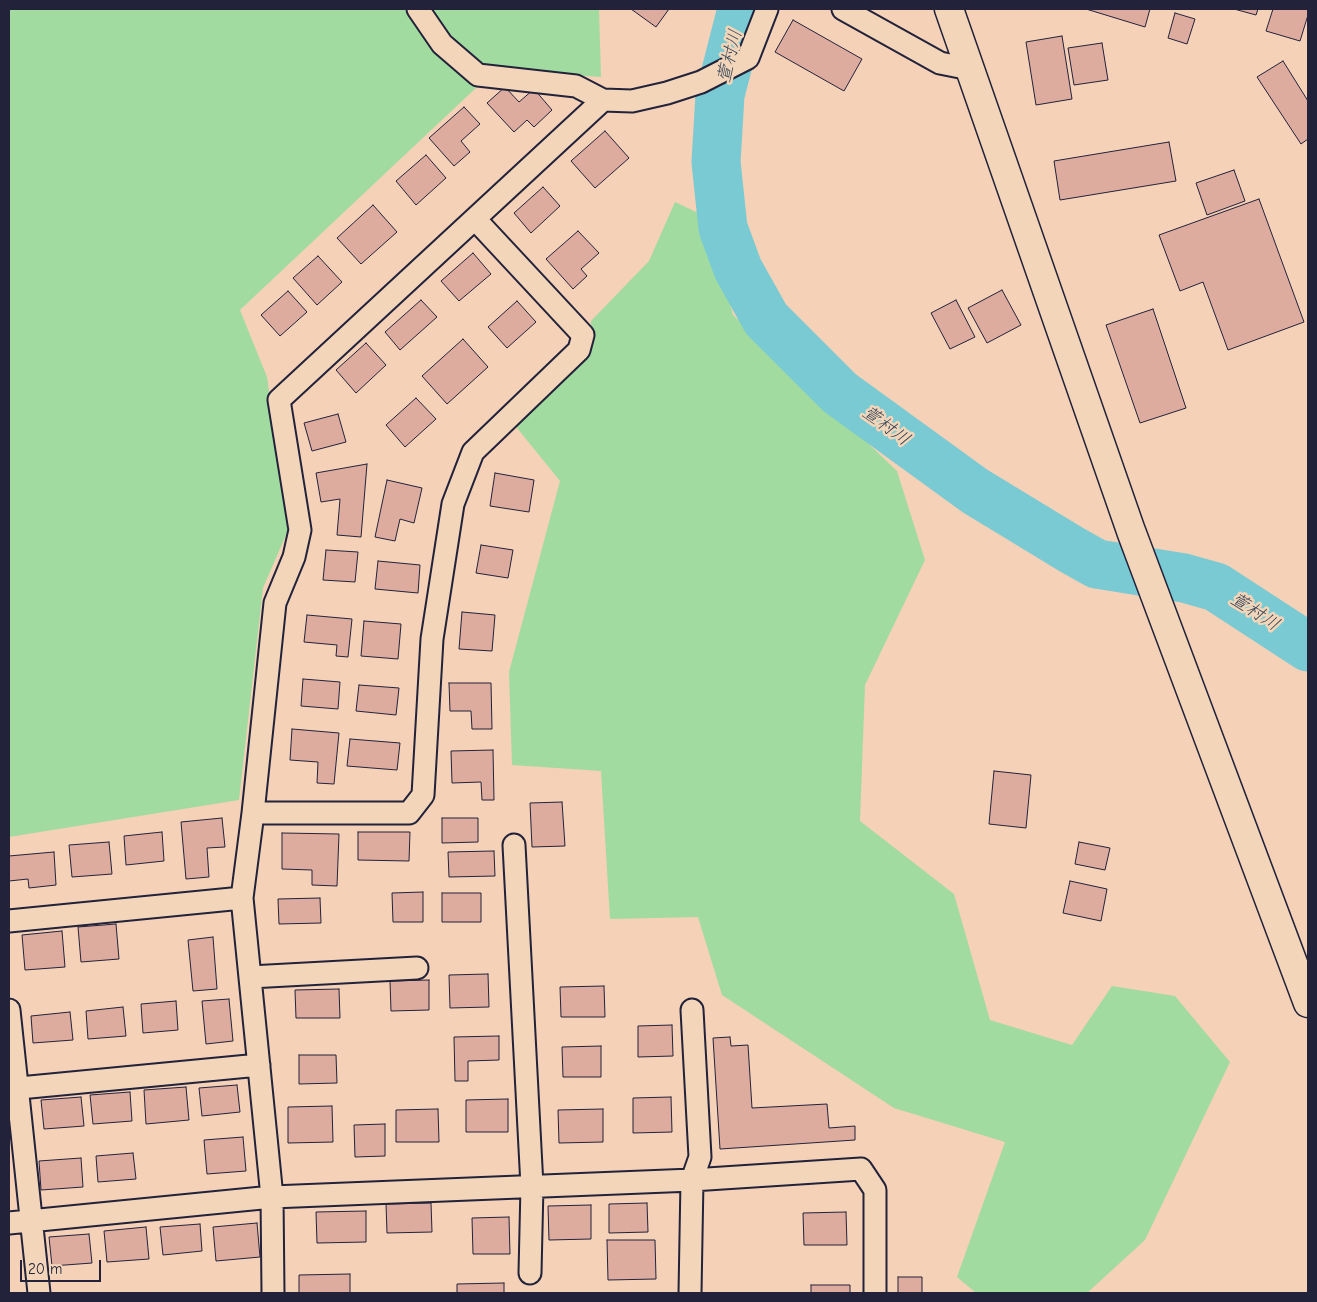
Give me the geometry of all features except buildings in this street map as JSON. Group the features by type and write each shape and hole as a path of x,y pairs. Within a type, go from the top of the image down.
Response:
{"street":[{"path":"418,9 442,44 478,75 576,86 603,100 632,101 667,93 701,82 748,58 767,9"},
{"path":"843,9 940,63 970,69"},
{"path":"949,9 1131,531 1308,1003"},
{"path":"273,1293 272,1197 242,898 276,603 294,557 300,530 278,400 603,100"},
{"path":"253,812 409,812 423,795 432,639 453,504 473,452 579,350 583,335 475,219"},
{"path":"514,845 532,1186 530,1273"},
{"path":"9,921 242,898"},
{"path":"250,977 417,968"},
{"path":"690,1293 692,1180 700,1157 692,1010"},
{"path":"9,1017 13,1089 39,1293"},
{"path":"13,1089 259,1065"},
{"path":"9,1223 272,1197 692,1180 861,1168 875,1190 875,1293"}],"green space":[{"path":"9,9 599,9 601,77 495,70 240,310 267,377 289,528 263,588 239,800 9,837"},
{"path":"675,202 707,217 733,315 897,471 925,560 865,685 860,821 954,894 990,1020 1072,1045 1112,986 1175,996 1230,1062 1145,1240 1087,1293 976,1293 957,1277 1005,1142 894,1108 722,995 698,917 610,919 601,771 512,765 509,672 560,481 513,423 592,348 591,321 649,261"}],"waterway":[{"name":"萱村川","path":"742,9 720,95 716,162 723,228 738,269 766,319 840,393 975,491 1072,550 1097,564 1184,578 1216,587 1308,647"}]}
